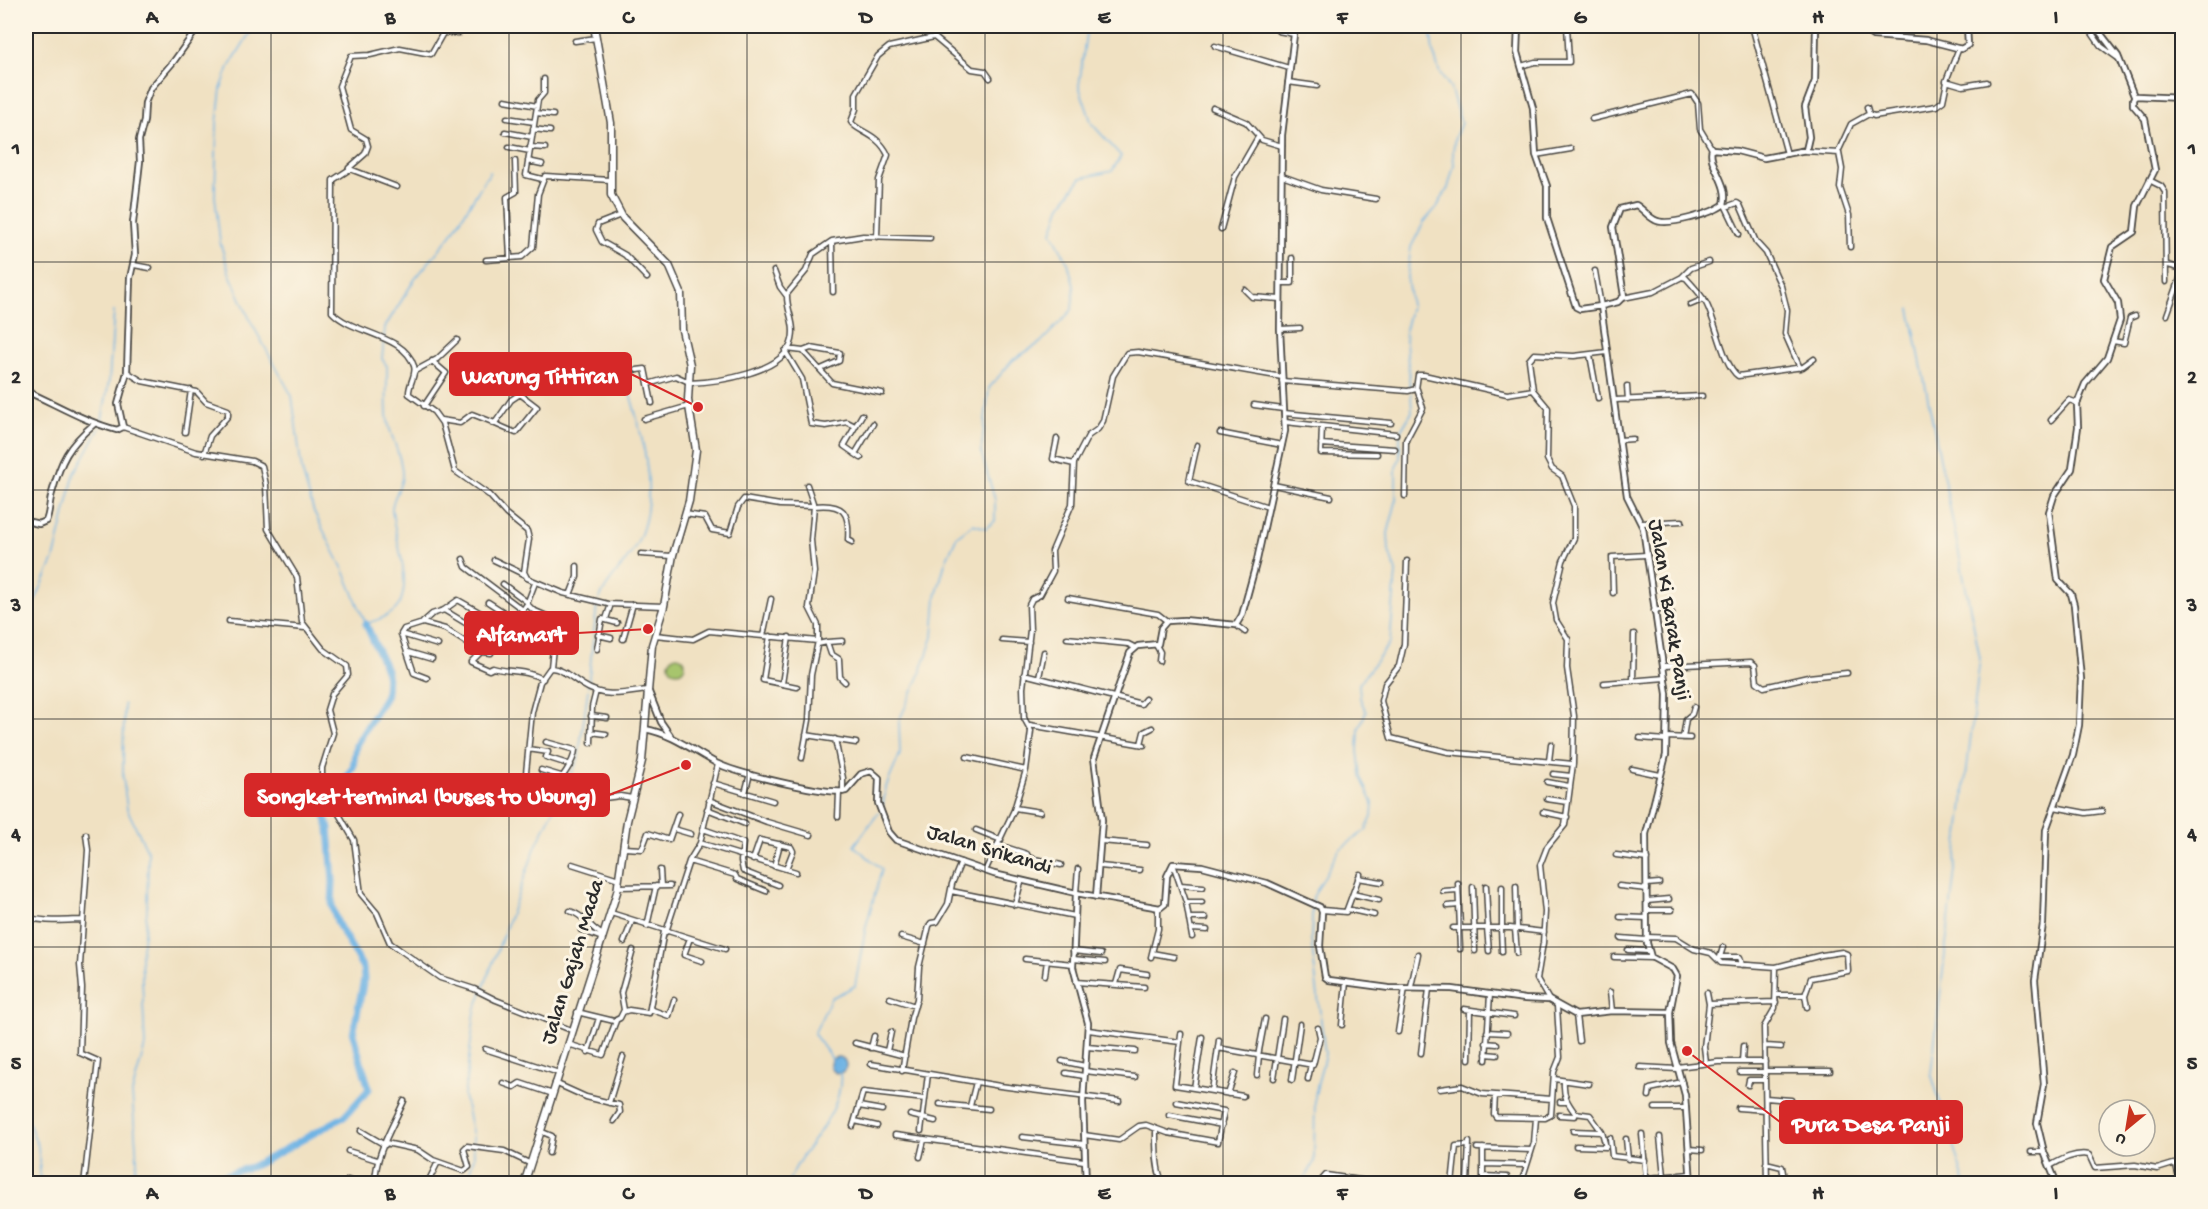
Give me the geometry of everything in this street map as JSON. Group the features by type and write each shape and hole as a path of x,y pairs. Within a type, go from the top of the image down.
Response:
{"highway":[{"name":"Jalan Gajah Mada","path":"524,1184 577,1012 611,913 640,772 655,635 664,606 672,556 690,497 696,450 689,405 690,365 681,330 682,299 676,280 664,259 621,215 611,195 611,123 594,26"},
{"path":"647,710 655,710"}],"street":[{"path":"123,427 118,404 128,372 130,278 134,265 133,223 140,161 139,140 146,99 151,88 199,26"},
{"path":"1275,26 1279,31 1294,34"},
{"path":"1236,625 1245,607 1283,446 1285,422 1280,329 1282,146 1295,26"},
{"path":"1310,26 1317,27"},
{"path":"1518,26 1516,45 1533,108 1536,155 1547,186 1547,218 1576,307 1580,309 1601,306 1618,302 1623,298 1659,290 1682,277 1691,268 1709,262"},
{"path":"1521,66 1535,62 1569,62 1567,26"},
{"path":"1752,26 1787,154"},
{"path":"1805,152 1809,136 1805,107 1815,81 1816,26"},
{"path":"1857,26 1873,36 1915,38 1959,48 1965,48 1968,45 1966,26"},
{"path":"2087,26 2101,46 2120,60"},
{"path":"2051,420 2074,401 2107,357 2120,312 2117,300 2105,282 2105,271 2114,244 2134,232 2137,206 2155,170 2145,119 2133,105 2134,96 2120,60 2095,26"},
{"path":"459,33 443,33 431,54 400,48 370,55 351,56 339,89 351,130 366,139 368,146 365,154 335,178 331,187 334,282 331,310 339,318 389,340 411,360 415,372 409,392 412,398 441,420 458,423 474,414 493,423 516,433 537,407 520,394 493,423"},
{"path":"877,237 879,180 888,155 874,136 855,127 851,122 856,109 855,94 878,56 889,47 934,37 972,69 985,71 990,78"},
{"path":"575,41 597,38"},
{"path":"1215,46 1289,68"},
{"path":"1850,247 1849,215 1840,188 1842,169 1838,152 1851,124 1869,114 1874,116 1936,106 1943,101 1947,82 1945,79 1959,48"},
{"path":"544,79 544,93 537,106 526,175 542,179 548,175 610,180"},
{"path":"1288,82 1317,86"},
{"path":"1947,82 1963,86 1987,82"},
{"path":"1592,119 1692,94 1698,103 1700,129 1712,149 1711,155 1724,186 1725,206 1738,234"},
{"path":"2134,96 2182,98"},
{"path":"505,100 537,106"},
{"path":"1867,107 1869,114"},
{"path":"1213,108 1246,122 1258,137 1282,146"},
{"path":"536,113 553,115"},
{"path":"507,118 534,122"},
{"path":"533,129 550,131"},
{"path":"505,132 532,137"},
{"path":"1221,229 1235,177 1258,137"},
{"path":"508,147 545,148"},
{"path":"1536,155 1571,149"},
{"path":"1712,149 1734,150 1764,159 1805,152 1838,152"},
{"path":"510,258 507,197 516,192 515,161"},
{"path":"528,161 542,164"},
{"path":"349,169 397,187"},
{"path":"1282,176 1322,190 1377,199"},
{"path":"486,260 527,255 533,248 542,179"},
{"path":"2151,181 2161,186 2165,192 2168,265 2166,282"},
{"path":"1623,298 1613,227 1620,209 1636,205 1655,221 1665,223 1737,203 1740,205 1756,242 1764,250 1774,268 1787,303 1785,334 1800,368"},
{"path":"621,215 598,224 596,230 602,242 625,255 647,278"},
{"path":"786,295 805,272 813,254 832,241 863,236 930,238"},
{"path":"832,241 833,292"},
{"path":"1281,283 1292,283 1292,258"},
{"path":"134,265 150,268"},
{"path":"2168,265 2181,269 2182,273 2168,315"},
{"path":"648,384 676,376 689,383 755,372 786,350 792,342 793,323 786,295 774,271"},
{"path":"1595,271 1601,306"},
{"path":"1682,277 1686,278 1704,299 1736,375 1800,368 1808,366 1814,359"},
{"path":"1245,290 1252,297 1281,299"},
{"path":"1689,305 1704,299"},
{"name":"Jalan Ki Barak Panji","path":"1601,306 1627,496 1642,523 1664,666 1667,739 1665,759 1647,829 1647,939 1648,951 1652,958 1676,973 1670,1012 1671,1047 1681,1079 1686,1108 1691,1184"},
{"path":"2113,341 2123,344 2130,318 2135,316"},
{"path":"1280,329 1300,328"},
{"path":"415,372 457,340"},
{"path":"786,350 803,351 810,348 840,353 839,361 821,369"},
{"path":"786,350 802,379 807,413 812,424 826,426 847,422 855,426"},
{"path":"803,351 832,383 882,393"},
{"path":"985,871 999,846 1015,808 1031,743 1030,725 1024,718 1024,674 1029,642 1029,604 1032,599 1041,595 1053,571 1051,556 1072,504 1074,464 1088,436 1098,429 1103,421 1113,376 1127,353 1138,352 1282,379 1415,390"},
{"path":"1607,352 1590,355 1534,354 1529,360 1533,390 1548,408 1546,450 1548,462 1553,470 1563,476 1575,514 1573,545 1563,561 1553,598 1556,620 1568,639 1567,668 1574,716 1573,764 1564,829 1549,844 1540,862 1544,932 1537,979 1549,1000 1576,1015 1612,1011 1670,1012"},
{"path":"1590,355 1591,374 1595,378 1598,398"},
{"path":"424,406 446,373 432,361"},
{"path":"637,370 645,369 652,403"},
{"path":"128,372 142,381 197,392 209,404 229,411 227,417 210,436 204,454"},
{"path":"1405,496 1406,440 1423,408 1415,390 1416,380 1420,375 1507,394 1533,390"},
{"path":"1627,386 1628,400"},
{"path":"184,432 191,390"},
{"path":"26,391 65,407 99,425 117,430 123,427 204,454 252,460 262,466 266,485 268,529 294,568 305,628 323,649 343,662 348,670 346,679 333,694 327,710 333,733 322,768 322,785 356,845 361,894 377,913 390,943 440,978 474,989 572,1030"},
{"path":"1615,399 1702,396"},
{"path":"2057,1184 2044,1152 2037,1123 2044,1084 2035,974 2043,924 2045,835 2076,746 2081,679 2074,604 2071,594 2058,580 2049,512 2054,496 2072,469 2074,401"},
{"path":"644,419 689,405"},
{"path":"1254,405 1284,412 1391,423"},
{"path":"861,415 845,438 844,447 861,458"},
{"path":"441,420 455,471 489,495 506,514 527,531 529,539 525,575"},
{"path":"1285,422 1396,434"},
{"path":"855,454 873,424"},
{"path":"26,521 39,524 46,521 52,493 67,453 77,437 99,425"},
{"path":"1322,426 1323,453 1377,454"},
{"path":"1220,433 1283,446"},
{"path":"1057,439 1053,459 1074,464"},
{"path":"1619,440 1633,439"},
{"path":"1321,444 1395,449"},
{"path":"1197,445 1190,482 1268,507"},
{"path":"802,758 809,720 811,675 818,642 818,625 809,607 814,572 811,540 814,506 807,485"},
{"path":"1274,485 1331,497"},
{"path":"684,514 703,516 712,530 730,533 738,507 744,499 780,505 834,507 845,513 850,521 848,540 852,542"},
{"path":"1642,523 1682,521"},
{"path":"641,554 672,556"},
{"path":"1613,593 1612,557 1646,555"},
{"path":"463,558 467,568 523,610"},
{"path":"494,560 525,575 535,583 570,595 610,604 664,606"},
{"path":"1407,561 1404,644 1399,666 1385,684 1381,700 1391,738 1448,752 1573,764"},
{"path":"570,595 577,577 577,566"},
{"path":"488,602 516,620 527,603 535,583"},
{"path":"503,584 533,610 556,620 551,667 543,678 532,712 524,783 516,799"},
{"path":"1068,598 1158,614 1167,621"},
{"path":"763,636 771,599"},
{"path":"401,634 404,629 423,622 432,614 444,610 458,600 495,621"},
{"path":"606,620 610,604"},
{"path":"623,639 633,604"},
{"path":"1654,611 1669,608 1672,614"},
{"path":"444,610 487,636"},
{"path":"423,622 445,630 478,650 500,611"},
{"path":"510,618 491,653 481,652 471,662 489,670 493,668 503,671 518,670 543,678"},
{"path":"597,650 602,619 617,623"},
{"path":"1156,645 1160,639 1163,624 1167,621 1184,620 1236,625 1245,632"},
{"path":"229,621 305,628"},
{"path":"655,635 688,640 709,631 789,637 818,642 842,641"},
{"path":"401,634 438,645"},
{"path":"401,634 414,673 427,678"},
{"path":"1633,681 1634,634"},
{"path":"598,635 611,638"},
{"path":"770,636 762,679 797,687"},
{"path":"782,684 789,637"},
{"path":"1067,638 1128,644 1134,647 1156,645"},
{"path":"1002,640 1029,642"},
{"path":"827,642 831,654 838,659 840,677 845,682"},
{"path":"1156,645 1160,652 1159,661"},
{"path":"1096,897 1100,866 1102,809 1094,765 1113,699 1134,647"},
{"path":"408,652 432,659"},
{"path":"1039,677 1044,652"},
{"path":"1664,666 1751,662 1755,664 1758,684 1764,687 1808,677 1847,673"},
{"path":"551,667 596,691 621,695 649,691 655,710 672,737"},
{"path":"1024,674 1113,699 1140,704 1145,699"},
{"path":"1604,683 1665,678"},
{"path":"591,743 591,716 596,691"},
{"path":"1683,738 1686,719 1692,714 1694,707"},
{"path":"591,716 607,718"},
{"path":"1030,725 1143,745 1144,732 1152,728"},
{"path":"645,729 672,737 718,764 817,790 841,792"},
{"path":"591,732 606,734"},
{"path":"806,735 856,742"},
{"path":"1640,738 1690,738"},
{"path":"835,739 844,780 838,817"},
{"path":"534,794 541,797 548,794 571,765 575,750 546,742"},
{"path":"1549,761 1551,744"},
{"path":"528,750 548,752 546,757 571,765"},
{"path":"967,757 1026,770"},
{"path":"567,1044 588,1052 604,1054 616,1021 623,1012 631,1010 647,1013 650,1009 665,931 689,861 700,843 718,764"},
{"path":"1632,769 1660,775"},
{"path":"541,770 561,776"},
{"name":"Jalan Srikandi","path":"841,792 850,789 861,774 871,771 879,780 878,803 890,834 899,842 1022,882 1076,893 1073,961 1075,982 1088,1030 1083,1096 1086,1184"},
{"path":"745,793 750,773"},
{"path":"1553,774 1571,776"},
{"path":"538,787 539,783 552,788"},
{"path":"713,783 773,801"},
{"path":"1547,783 1569,786"},
{"path":"483,791 516,799 541,810"},
{"path":"580,801 625,796 633,799"},
{"path":"1547,799 1567,802"},
{"path":"709,800 767,822 811,835"},
{"path":"2054,807 2086,813 2102,811"},
{"path":"1015,808 1040,812"},
{"path":"707,809 745,824"},
{"path":"1542,812 1567,817"},
{"path":"624,848 642,849 648,833 669,840 678,814"},
{"path":"674,829 691,834"},
{"path":"703,829 743,843 741,866 745,872 778,885"},
{"path":"976,830 1001,840"},
{"path":"84,1184 98,1061 80,1053 82,988 80,965 88,850 86,834"},
{"path":"753,860 760,840 780,844 793,848 786,869"},
{"path":"1101,841 1147,845"},
{"path":"700,843 796,872"},
{"path":"774,866 780,844"},
{"path":"999,846 1027,854 1026,857 1061,865"},
{"path":"1616,855 1648,860"},
{"path":"689,861 735,875 737,879 766,891"},
{"path":"899,1071 905,1056 931,922 937,922 945,910 961,862"},
{"path":"572,864 618,883 670,886"},
{"path":"1173,864 1186,902 1192,938"},
{"path":"1173,864 1202,867 1267,883 1292,892 1320,908 1344,914 1359,876 1382,882"},
{"path":"1078,869 1076,893 1158,908 1165,904 1167,876 1173,864"},
{"path":"1100,866 1140,870"},
{"path":"646,926 658,886 660,870"},
{"path":"1015,905 1022,882"},
{"path":"1458,884 1460,950"},
{"path":"1619,886 1659,884"},
{"path":"1181,885 1203,886"},
{"path":"1486,886 1489,951"},
{"path":"1516,886 1516,953"},
{"path":"1502,887 1502,952"},
{"path":"1473,888 1475,951"},
{"path":"1443,891 1458,890"},
{"path":"951,891 1075,916"},
{"path":"1353,894 1379,900"},
{"path":"1647,901 1669,899"},
{"path":"1186,902 1202,902"},
{"path":"1448,906 1459,905"},
{"path":"1158,908 1158,929 1151,955 1174,957"},
{"path":"1320,908 1323,974 1329,980 1389,988 1429,988 1549,1000"},
{"path":"1347,909 1374,915"},
{"path":"1647,910 1672,910"},
{"path":"570,911 582,915 603,937"},
{"path":"611,913 646,926 725,949"},
{"path":"26,917 42,922 55,919 83,920"},
{"path":"1620,917 1647,918"},
{"path":"1190,918 1206,918"},
{"path":"624,942 632,921"},
{"path":"1453,928 1502,928 1544,932"},
{"path":"1192,929 1207,930"},
{"path":"581,930 603,937"},
{"path":"901,937 925,944"},
{"path":"690,938 684,955 702,961"},
{"path":"1622,938 1676,938 1694,949 1708,952 1721,963 1776,967 1822,955 1846,953 1848,971 1811,978 1805,995 1807,1006"},
{"path":"1723,947 1720,957 1740,957 1742,964"},
{"path":"623,1012 621,993 633,950"},
{"path":"1628,950 1648,951"},
{"path":"1073,951 1101,954"},
{"path":"1398,1032 1418,954"},
{"path":"1614,957 1652,958"},
{"path":"1025,959 1105,962"},
{"path":"1045,975 1047,961"},
{"path":"1767,1184 1765,1024 1773,1013 1776,1002 1776,967"},
{"path":"1116,984 1120,970 1147,974"},
{"path":"1075,982 1144,987"},
{"path":"1342,1025 1346,982"},
{"path":"1421,1053 1429,988"},
{"path":"1610,992 1612,1011"},
{"path":"1706,1063 1704,1047 1707,993"},
{"path":"1486,1060 1490,994"},
{"path":"1777,995 1805,995"},
{"path":"890,998 915,1006"},
{"path":"650,1009 669,1016 674,1000"},
{"path":"1708,1004 1776,1002"},
{"path":"1495,1095 1495,1116 1536,1118 1550,1116 1554,1079 1560,1057 1557,1006"},
{"path":"1469,1059 1467,1010 1514,1017"},
{"path":"577,1012 616,1021"},
{"path":"1576,1015 1579,1041"},
{"path":"588,1052 599,1018"},
{"path":"1257,1075 1265,1019"},
{"path":"1274,1078 1283,1019"},
{"path":"1292,1080 1300,1024"},
{"path":"1308,1079 1311,1064 1318,1052 1318,1028"},
{"path":"1088,1030 1129,1038 1180,1042"},
{"path":"887,1051 891,1032"},
{"path":"1486,1032 1507,1033"},
{"path":"1181,1034 1175,1085 1244,1096"},
{"path":"871,1048 874,1036"},
{"path":"1194,1088 1202,1037"},
{"path":"1212,1091 1219,1040"},
{"path":"855,1043 905,1056"},
{"path":"1486,1043 1497,1044"},
{"path":"1742,1062 1743,1046"},
{"path":"1766,1046 1780,1047"},
{"path":"1087,1047 1135,1051"},
{"path":"1218,1048 1311,1064"},
{"path":"485,1049 558,1073"},
{"path":"1486,1054 1497,1055"},
{"path":"609,1102 623,1057"},
{"path":"1062,1062 1085,1071"},
{"path":"1640,1067 1661,1070 1706,1063 1765,1062"},
{"path":"871,1064 899,1071 1119,1101"},
{"path":"1649,1096 1650,1089 1681,1079 1687,1067"},
{"path":"1066,1073 1085,1071 1135,1077"},
{"path":"1740,1072 1830,1071"},
{"path":"1228,1094 1235,1073"},
{"path":"921,1131 928,1074"},
{"path":"1554,1079 1589,1084"},
{"path":"1748,1085 1749,1080 1766,1080"},
{"path":"970,1106 976,1082"},
{"path":"1564,1082 1563,1094 1567,1102 1575,1113 1590,1115 1602,1132 1606,1147 1576,1146"},
{"path":"502,1083 514,1087 520,1083 553,1094"},
{"path":"555,1083 586,1097 620,1107 619,1116 614,1121"},
{"path":"1440,1089 1462,1086 1478,1093 1552,1099"},
{"path":"877,1126 854,1123 863,1092 925,1099"},
{"path":"1766,1098 1791,1100"},
{"path":"375,1184 377,1160 404,1101"},
{"path":"1083,1135 1116,1140 1142,1125 1216,1143 1220,1140 1224,1111 1176,1102"},
{"path":"1560,1102 1567,1102"},
{"path":"940,1104 989,1109"},
{"path":"859,1106 882,1110"},
{"path":"1655,1108 1686,1108"},
{"path":"1738,1108 1766,1110"},
{"path":"1559,1115 1575,1116 1575,1113"},
{"path":"910,1115 935,1120"},
{"path":"1169,1115 1222,1125"},
{"path":"1521,1184 1525,1165 1532,1150 1536,1118"},
{"path":"1156,1129 1156,1155 1161,1178 1166,1183 1178,1184"},
{"path":"361,1131 386,1144 418,1150 438,1162 467,1171 469,1162 464,1149 466,1146 504,1151 529,1162"},
{"path":"540,1131 552,1136 549,1153"},
{"path":"1573,1131 1602,1132"},
{"path":"1642,1134 1646,1178"},
{"path":"896,1135 1084,1161"},
{"path":"1022,1137 1084,1144"},
{"path":"1660,1137 1664,1176"},
{"path":"1610,1138 1612,1156 1628,1160 1645,1160"},
{"path":"1626,1139 1628,1160"},
{"path":"920,1157 924,1140"},
{"path":"1452,1184 1456,1146 1469,1144 1467,1184"},
{"path":"1477,1148 1532,1150"},
{"path":"1483,1148 1483,1184"},
{"path":"1689,1149 1701,1150"},
{"path":"2050,1166 2069,1157 2085,1154 2089,1155 2092,1166 2098,1168 2135,1165 2157,1169 2176,1164 2181,1159 2182,1149"},
{"path":"348,1151 377,1160"},
{"path":"2031,1152 2044,1152"},
{"path":"427,1184 438,1162"},
{"path":"1767,1163 1782,1167 1785,1184"},
{"path":"1483,1164 1525,1165"},
{"path":"2176,1164 2180,1184"},
{"path":"1318,1184 1326,1174 1387,1184"},
{"path":"1628,1180 1690,1174"},
{"path":"1483,1176 1507,1178"},
{"path":"348,1180 359,1184"},
{"path":"1053,1180 1086,1184"}],"green space":[{"path":"674,656 680,656 685,664 683,670 674,672 669,667 669,661"}],"water":[{"path":"835,1057 841,1057 846,1065 844,1071 835,1073 830,1068 830,1062"}],"waterway":[{"path":"254,26 229,67 221,89 217,123 215,196 220,242 229,272 251,322 292,396 302,471 314,512 345,573 366,624 394,611 400,603 404,581 392,509 402,474 386,404 387,366 382,359 385,327 415,279 451,235 490,172"},
{"path":"882,809 886,787 900,754 899,721 919,677 933,637 936,597 945,563 957,536 973,524 986,528 995,521 995,500 981,452 989,388 1013,360 1040,343 1072,310 1074,286 1068,263 1052,232 1061,205 1081,178 1112,171 1121,156 1092,124 1079,86 1087,26"},
{"path":"1410,388 1405,330 1411,306 1407,277 1411,247 1424,222 1437,207 1448,188 1454,165 1455,137 1461,123 1450,87 1440,73 1433,52 1430,26"},
{"path":"1910,309 1980,658 1931,1073 1965,1184"},
{"path":"26,621 54,559 74,475 101,426 109,381 114,311"},
{"path":"599,600 635,547 644,526 648,504 646,458 623,368"},
{"path":"1302,1184 1314,1162 1315,1095 1325,1054 1311,939 1313,897 1339,850 1366,830 1372,817 1373,803 1361,777 1358,751 1359,728 1366,712 1360,698 1359,684 1390,642 1396,572 1389,551 1388,533 1396,502 1396,467 1400,458 1400,432 1412,412 1411,393"},
{"path":"588,686 597,604"},
{"path":"193,1184 251,1167 273,1156 345,1116 369,1089 353,1034 364,979 363,968 338,924 332,906 333,881 329,828 321,804 342,784 353,767 356,745 386,695 387,672 366,624"},
{"path":"466,1184 474,1157 473,1136 464,1096 475,1011 536,846 578,760 588,690"},
{"path":"124,704 123,778 127,809 148,852 147,911 141,956 145,1046 132,1093 137,1160 133,1184"},
{"path":"833,1060 814,1034 831,998 855,986 866,926 882,869 854,846 879,812"},
{"path":"787,1184 831,1114 839,1094 840,1072"},
{"path":"26,1117 38,1146 41,1184"}],"place":[{"name":"Warung Tittiran","path":"698,407"},
{"name":"Alfamart","path":"648,629"},
{"name":"Songket terminal (buses to Ubung)","path":"686,765"},
{"name":"Pura Desa Panji","path":"1687,1051"}]}
